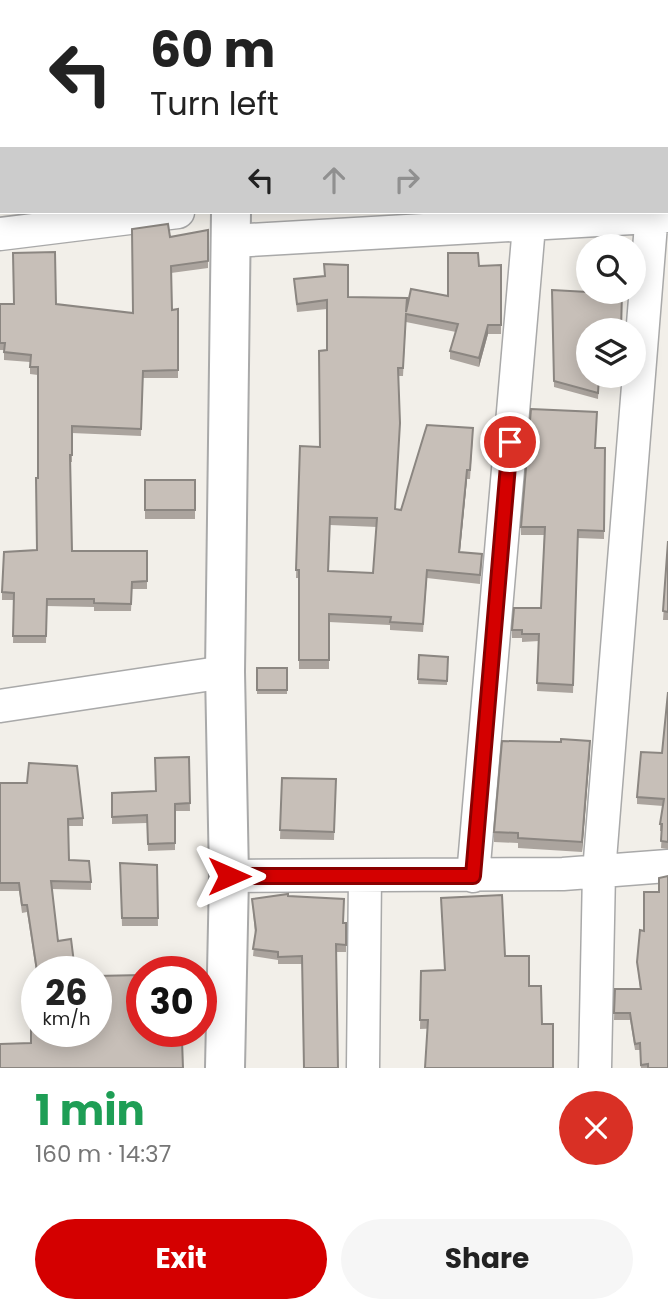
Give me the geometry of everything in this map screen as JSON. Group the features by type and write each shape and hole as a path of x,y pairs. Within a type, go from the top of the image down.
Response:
{"street":[{"path":"0,234 162,214"},
{"path":"225,1068 229,876 225,673 231,227 529,226 657,215 599,872 595,1068"},
{"path":"473,876 529,226"},
{"path":"0,706 225,673"},
{"path":"229,876 473,876 599,872 668,866"},
{"path":"363,1068 365,876"}],"building":[{"path":"168,224 170,237 208,230 208,261 171,266 172,310 178,309 178,370 143,371 141,429 72,426 70,455 72,551 147,551 147,581 132,582 131,604 94,603 94,599 47,599 46,636 13,636 14,593 2,592 4,552 37,550 38,367 30,367 31,355 4,352 5,343 0,343 0,304 14,304 13,253 55,252 56,304 133,313 132,229"},
{"path":"448,253 478,253 479,266 501,265 501,325 488,325 479,358 450,351 458,324 406,314 403,368 398,368 400,423 395,509 401,510 427,425 473,428 459,552 482,554 480,575 427,570 423,624 390,622 391,617 329,614 329,660 299,660 299,570 296,570 300,446 320,447 319,351 327,350 327,300 297,304 294,279 325,276 324,264 348,265 348,297 407,298 406,312 411,289 448,296","holes":["330,517 377,518 373,573 328,571"]},
{"path":"552,290 576,291 576,304 622,304 621,318 576,318 576,387 554,381"},
{"path":"580,388 598,388 598,393"},
{"path":"531,409 597,412 595,448 605,448 604,531 578,530 573,685 537,683 539,634 522,634 522,630 512,630 514,608 541,608 545,527 521,527"},
{"path":"145,480 195,480 195,510 145,510"},
{"path":"668,541 668,612 663,611"},
{"path":"419,655 448,657 447,681 418,679"},
{"path":"257,668 287,668 287,690 257,690"},
{"path":"668,692 668,842 661,841 660,824 664,799 637,797 641,752 662,753"},
{"path":"561,739 590,741 582,842 518,838 518,833 494,832 502,741 561,742"},
{"path":"189,757 190,803 175,804 175,843 148,844 147,815 112,817 112,793 156,791 155,758"},
{"path":"29,763 77,766 83,818 68,819 69,860 89,861 91,882 51,881 58,941 71,939 73,956 35,956 27,905 22,905 19,883 0,883 0,783 27,783"},
{"path":"282,778 336,779 334,832 280,830"},
{"path":"120,863 157,865 158,918 122,918"},
{"path":"668,876 668,1068 648,1068 648,1064 641,1065 640,1043 635,1044 630,1013 614,1013 615,989 641,989 637,962 640,930 644,931 644,892 659,892 659,878"},
{"path":"288,894 344,899 346,945 336,944 338,1068 304,1068 302,956 278,957 278,952 253,949 256,930 252,899"},
{"path":"502,895 505,956 529,956 529,986 541,986 542,1024 553,1024 553,1068 425,1068 428,1020 420,1020 421,971 445,970 441,898"},
{"path":"126,975 126,1047 182,1047 183,1068 0,1068 0,1044 21,1043 21,1047 112,1047 112,976"}],"route":[{"path":"229,876 473,876 510,442"}]}
